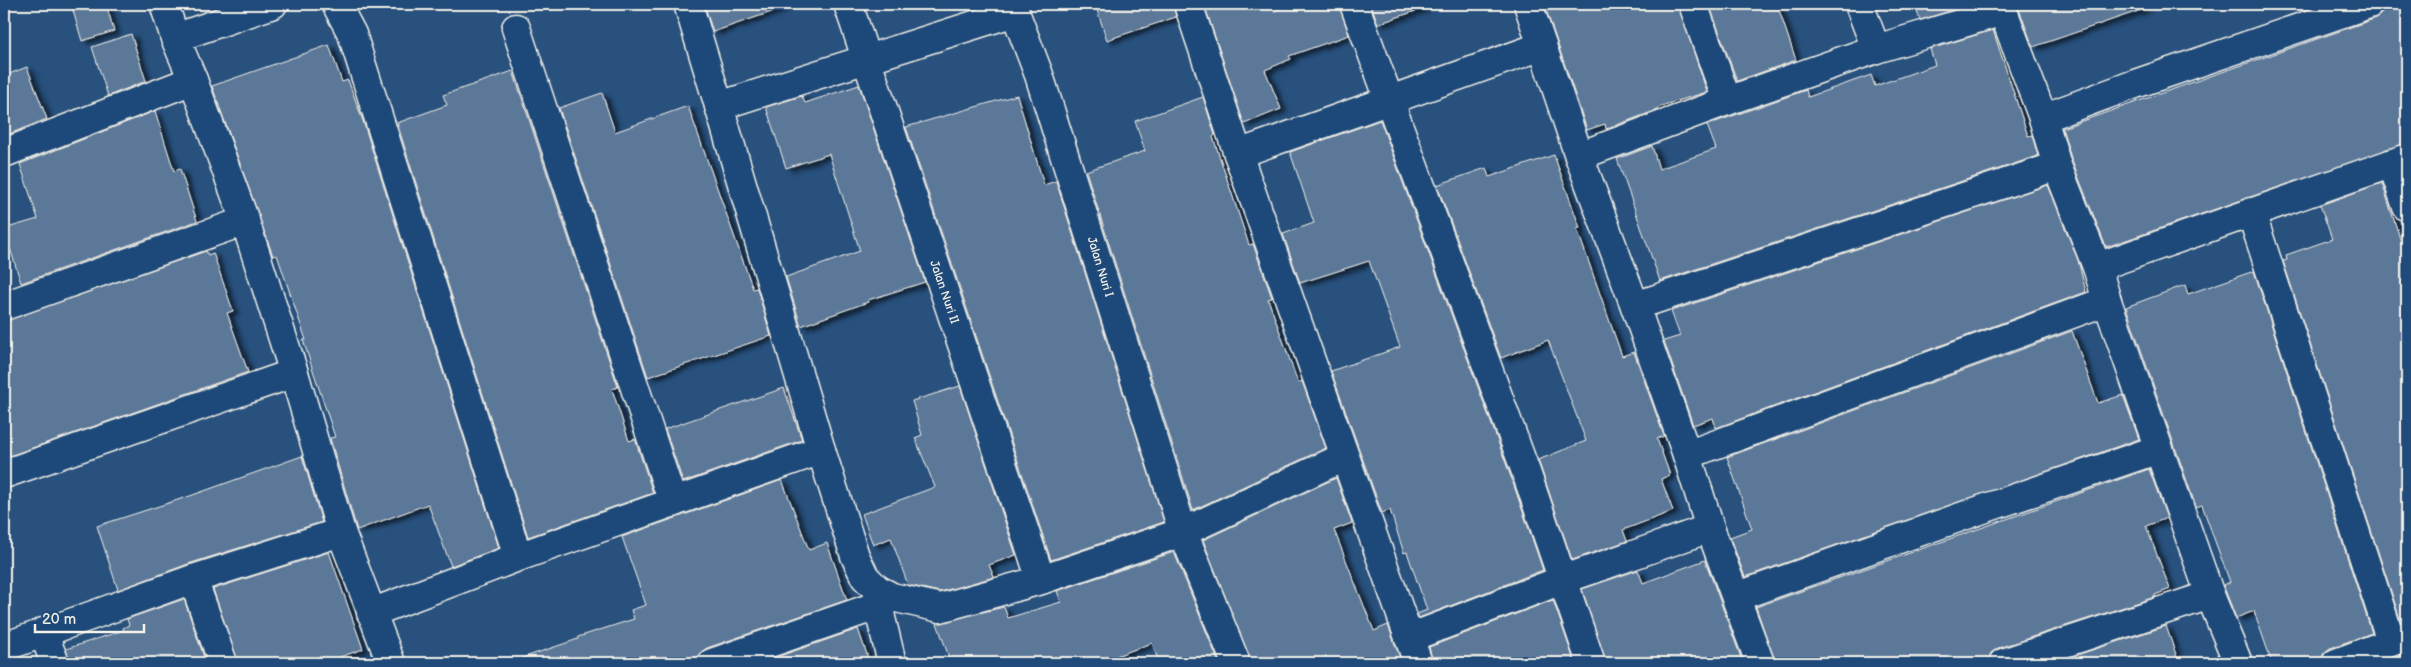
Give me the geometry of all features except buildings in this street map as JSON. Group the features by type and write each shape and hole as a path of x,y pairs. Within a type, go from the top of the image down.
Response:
{"street":[{"path":"164,4 175,38 193,80 245,220 294,373 341,532 391,663"},
{"path":"175,38 273,4"},
{"path":"336,4 352,34 518,557"},
{"path":"688,4 821,450 855,556 865,577 878,597 892,663"},
{"name":"Jalan Nuri II","path":"848,4 1041,580"},
{"path":"1188,4 1238,154 1418,663"},
{"path":"1354,4 1526,472 1590,663"},
{"path":"1528,4 1579,156 1687,455 1710,528 1760,663"},
{"path":"1692,4 1727,100"},
{"path":"1858,4 1876,49"},
{"path":"2043,118 2135,84 2369,4"},
{"path":"1579,156 1727,100 2003,7 2043,118 2057,166 2097,267 2107,301 2210,595 2238,663"},
{"path":"719,106 866,59 1013,8"},
{"name":"Jalan Nuri I","path":"1013,8 1039,75 1183,532 1236,663"},
{"path":"516,28 673,503"},
{"path":"1238,154 1542,46"},
{"path":"4,153 193,80"},
{"path":"2097,267 2400,161 2407,207"},
{"path":"1634,306 2057,166"},
{"path":"2251,212 2399,639 2336,663"},
{"path":"4,306 245,220"},
{"path":"1687,455 2107,301"},
{"path":"4,474 294,373"},
{"path":"1736,597 2159,449"},
{"path":"371,613 518,557 821,450"},
{"path":"712,663 878,597 892,597 940,608 1041,580 1183,532 1344,457"},
{"path":"1409,638 1562,580 1710,528"},
{"path":"4,647 193,579 341,532"},
{"path":"193,579 223,663"},
{"path":"2003,663 2210,595"},
{"path":"43,632 55,663"}]}
